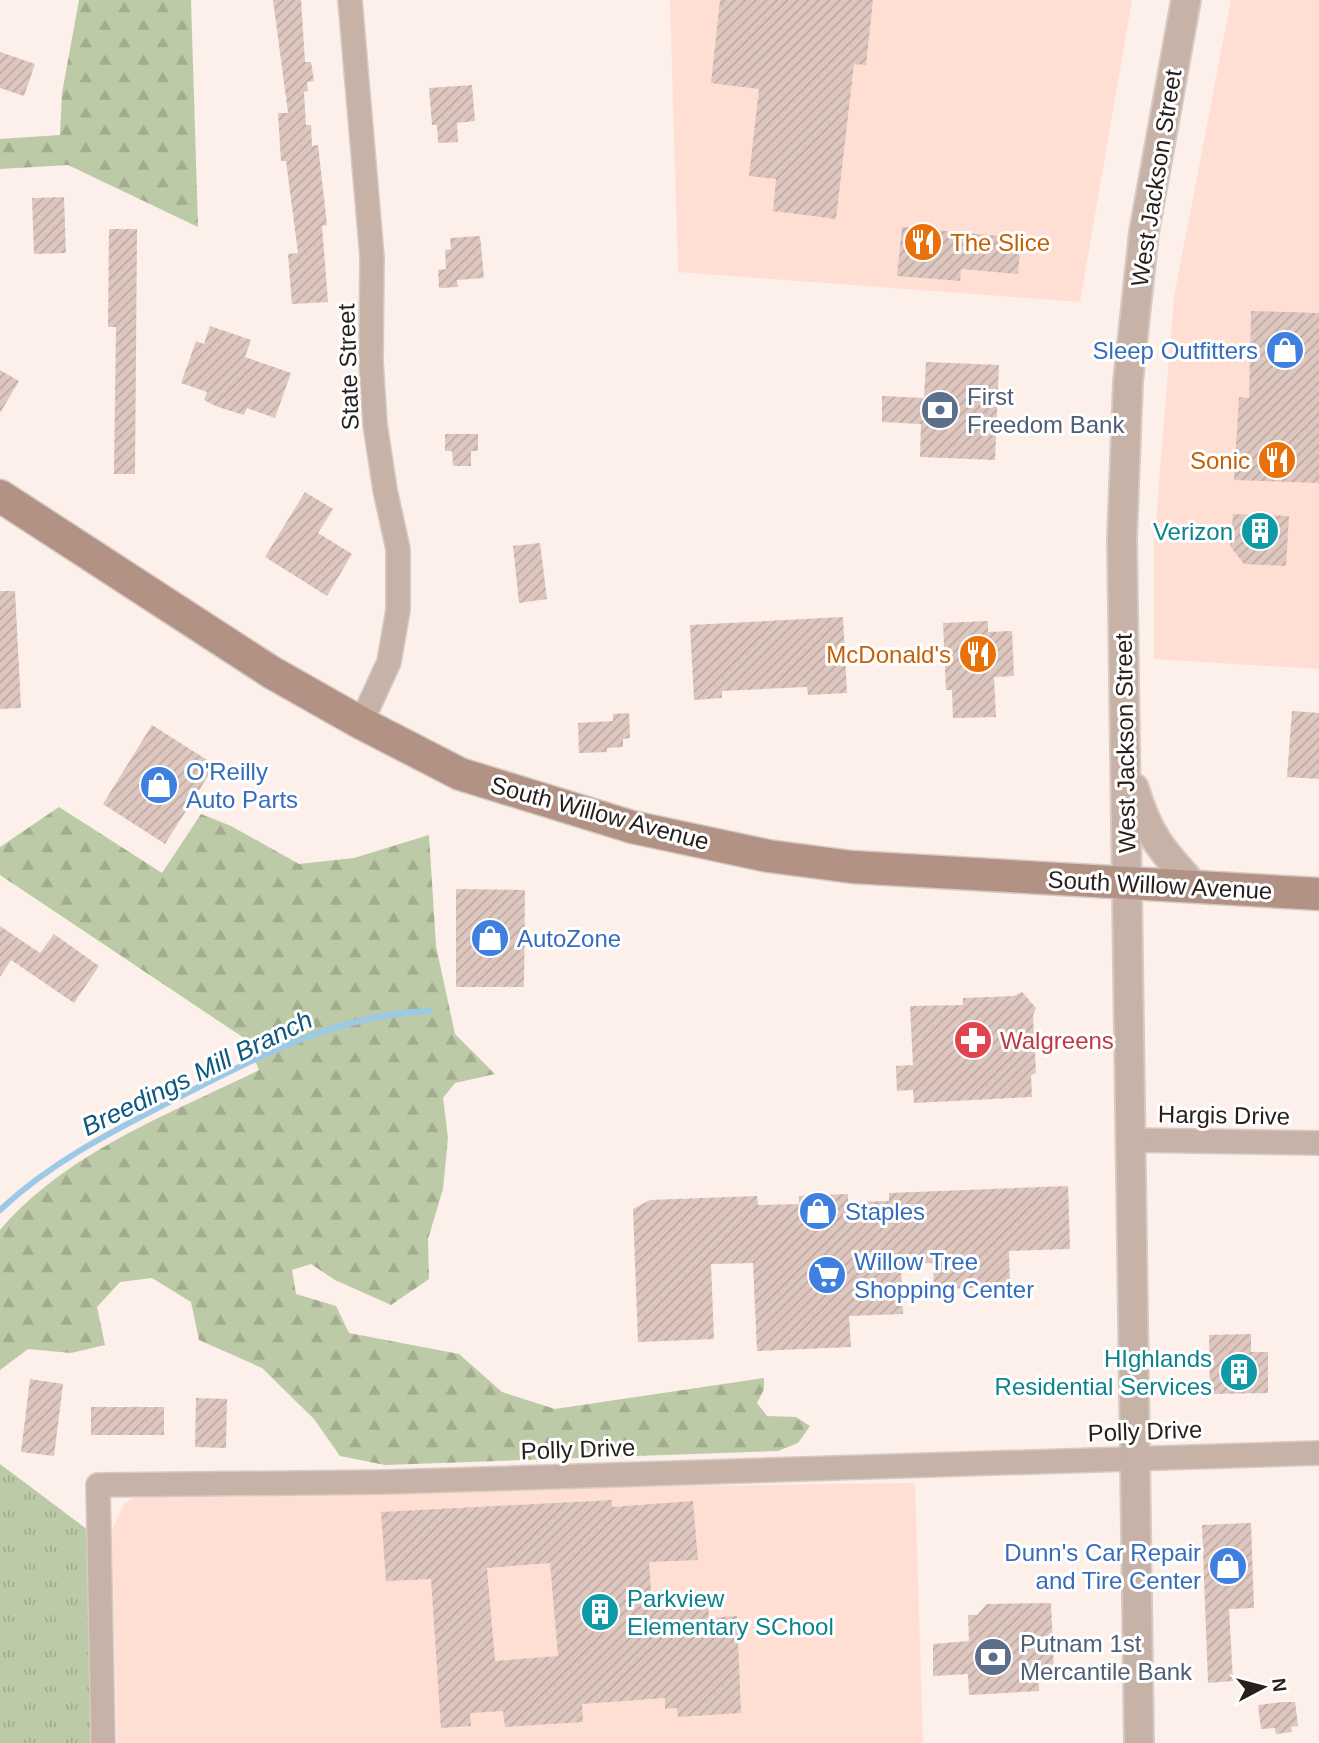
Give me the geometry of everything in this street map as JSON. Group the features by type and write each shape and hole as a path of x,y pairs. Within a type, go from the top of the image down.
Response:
{"main road":[{"name":"South Willow Avenue","path":"0,496 271,672 361,723 460,774 632,827 744,851 852,867 1319,894"}],"street":[{"name":"State Street","path":"350,0 372,257 371,361 375,424 384,490 398,549 398,610 389,662 361,723"},
{"name":"West Jackson Street","path":"1139,1743 1137,1457 1128,1140 1122,538 1128,382 1144,232 1186,0"},
{"path":"1125,758 1144,823 1160,849 1196,888"},
{"name":"Hargis Drive","path":"1128,1140 1319,1143"},
{"name":"Polly Drive","path":"103,1743 98,1485 387,1482 1319,1452"}],"shaded area":[{"path":"670,0 1132,0 1080,302 678,272"},
{"path":"1231,0 1319,0 1319,669 1154,659 1154,546 1174,297"},
{"path":"915,1483 923,1743 117,1743 112,1530 124,1504 134,1497 152,1493"}],"green space":[{"path":"79,0 191,0 198,227 68,165 0,169 0,139 60,135 62,93"},
{"path":"59,807 162,873 201,814 231,826 299,864 354,858 429,835 436,946 455,1034 495,1074 455,1083 443,1098 448,1138 443,1189 428,1239 429,1279 391,1305 335,1280 311,1264 292,1270 296,1294 336,1306 349,1333 459,1354 502,1392 555,1409 764,1378 764,1389 757,1403 767,1416 796,1417 810,1426 798,1443 778,1451 385,1465 340,1456 314,1419 262,1368 199,1340 191,1302 152,1278 120,1282 97,1307 105,1345 71,1353 28,1349 0,1370 0,1230 27,1202 88,1157 121,1137 259,1070 247,1040 0,875 0,847"},
{"path":"0,1464 88,1530 93,1743 0,1743"}],"building":[{"path":"273,0 301,0 305,62 311,62 314,81 307,82 308,91 304,92 306,125 311,125 312,146 318,145 327,225 322,226 328,302 292,304 288,254 298,253 286,161 281,161 278,113 288,113"},
{"path":"720,0 873,0 866,65 854,64 836,219 773,211 776,179 749,176 759,89 711,83"},
{"path":"0,52 35,64 24,96 0,88"},
{"path":"472,85 475,121 457,123 458,142 438,143 437,125 432,125 429,88"},
{"path":"64,197 66,253 34,254 32,198"},
{"path":"902,227 1021,238 1018,274 961,269 960,281 897,276"},
{"path":"109,229 137,229 135,474 114,474 116,327 108,327"},
{"path":"480,236 484,278 457,280 458,287 439,288 438,270 446,269 445,250 451,249 450,238"},
{"path":"1251,311 1319,313 1319,483 1234,480 1239,397 1249,398"},
{"path":"210,326 251,340 245,357 291,373 275,418 247,408 244,415 218,407 204,400 207,392 181,383 196,341 204,344"},
{"name":"First Freedom Bank","path":"926,362 999,365 995,460 920,457 921,424 882,422 882,396 924,398"},
{"path":"0,370 19,381 0,413"},
{"path":"445,434 478,434 478,451 471,451 471,466 453,466 452,451 445,451"},
{"path":"305,492 333,509 318,533 352,554 327,596 265,557"},
{"name":"Verizon","path":"1233,514 1289,516 1286,566 1244,564 1230,546"},
{"path":"540,543 547,599 519,603 513,546"},
{"path":"0,591 15,591 21,708 0,709"},
{"path":"843,617 847,693 808,695 807,687 722,691 722,698 694,700 690,625"},
{"name":"McDonald's","path":"988,621 988,632 1012,631 1014,676 994,677 996,717 953,718 952,690 946,690 943,623"},
{"path":"1292,711 1319,713 1319,779 1287,777"},
{"path":"629,713 630,738 623,739 623,747 607,748 607,752 579,753 578,723 613,721 613,714"},
{"name":"O'Reilly Auto Parts","path":"152,725 215,765 165,844 103,804"},
{"name":"AutoZone","path":"456,889 525,890 524,987 456,987"},
{"path":"0,926 40,953 54,934 99,966 74,1003 11,960 0,977"},
{"name":"Walgreens","path":"1022,992 1036,1008 1033,1016 1036,1073 1031,1075 1032,1097 914,1103 913,1090 897,1091 896,1066 913,1065 910,1006 963,1005 963,998 1014,996"},
{"name":"Willow Tree Shopping Center","path":"1068,1186 1070,1249 1009,1251 1010,1287 934,1289 933,1263 901,1264 903,1314 849,1316 851,1347 757,1351 753,1263 711,1264 714,1339 638,1342 633,1209 650,1200 757,1196 758,1205 799,1204 799,1196 848,1194 848,1202 889,1201 889,1193"},
{"name":"HIghlands Residential Services","path":"1251,1334 1251,1352 1268,1352 1268,1393 1210,1394 1209,1335"},
{"path":"30,1379 63,1384 54,1456 21,1452"},
{"path":"196,1398 227,1399 226,1448 195,1447"},
{"path":"91,1407 164,1407 164,1435 91,1435"},
{"name":"Parkview Elementary SChool","path":"612,1500 612,1507 693,1501 698,1560 649,1562 652,1604 708,1601 709,1618 737,1616 741,1713 678,1717 677,1708 665,1709 665,1698 582,1704 583,1722 505,1727 503,1711 470,1713 471,1726 441,1728 431,1579 386,1581 381,1512","holes":["550,1563 558,1656 495,1661 487,1568"]},
{"name":"Dunn's Car Repair and Tire Center","path":"1251,1523 1254,1608 1229,1609 1233,1681 1208,1683 1202,1525"},
{"name":"Putnam 1st Mercantile Bank","path":"1051,1603 1054,1671 1039,1680 1039,1691 969,1695 968,1674 933,1676 933,1644 969,1641 968,1615 977,1615 987,1604"},
{"path":"1295,1702 1298,1726 1291,1727 1292,1732 1276,1734 1275,1728 1261,1729 1258,1705"}],"waterway":[{"name":"Breedings Mill Branch","path":"0,1210 40,1177 83,1148 236,1068 330,1029 395,1014 430,1011"}],"place":[{"name":"The Slice","path":"923,242"},
{"name":"Sleep Outfitters","path":"1285,350"},
{"name":"First Freedom Bank","path":"940,410"},
{"name":"Sonic","path":"1277,460"},
{"name":"Verizon","path":"1260,531"},
{"name":"McDonald's","path":"978,654"},
{"name":"O'Reilly Auto Parts","path":"159,785"},
{"name":"AutoZone","path":"490,938"},
{"name":"Walgreens","path":"973,1040"},
{"name":"Staples","path":"818,1211"},
{"name":"Willow Tree Shopping Center","path":"827,1275"},
{"name":"HIghlands Residential Services","path":"1239,1372"},
{"name":"Dunn's Car Repair and Tire Center","path":"1228,1566"},
{"name":"Parkview Elementary SChool","path":"600,1612"},
{"name":"Putnam 1st Mercantile Bank","path":"993,1657"}]}
